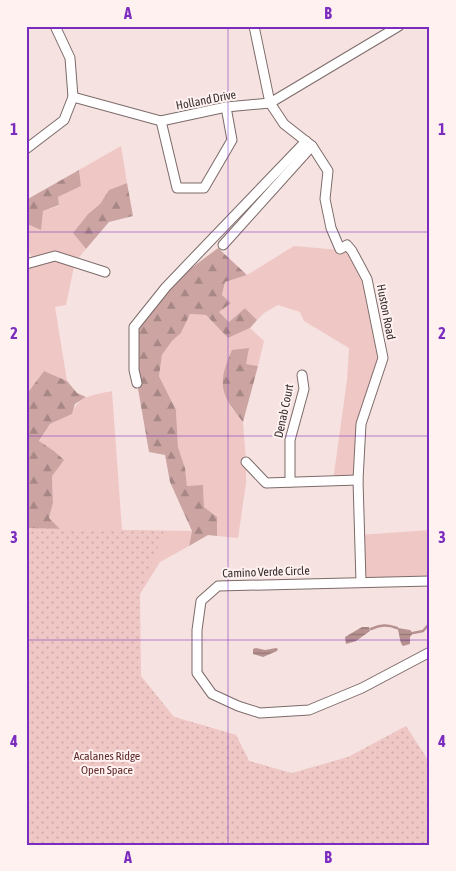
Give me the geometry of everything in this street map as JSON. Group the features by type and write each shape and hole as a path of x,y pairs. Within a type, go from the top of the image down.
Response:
{"street":[{"path":"26,149 64,120 73,96 70,58 55,26"},
{"name":"Huston Road","path":"254,26 270,103 284,124 309,144 328,170 325,199 331,228 340,249 347,246 352,251 367,279 383,358 361,424 358,480 361,582"},
{"name":"Holland Drive","path":"73,96 161,121 226,107 270,103 399,26"},
{"path":"161,121 176,188 204,188 232,140 226,107"},
{"path":"223,245 309,144"},
{"path":"137,383 134,370 134,327 166,287 309,144"},
{"path":"26,264 55,256 105,272"},
{"name":"Denab Court","path":"290,482 290,440 304,389 302,375"},
{"path":"246,462 266,482 358,480"},
{"name":"Camino Verde Circle","path":"430,581 218,586 201,600 197,630 197,673 212,694 260,713 309,710 362,688 430,652"}],"green space":[{"path":"121,146 127,183 109,190 100,204 88,214 73,233 86,249 75,262 66,305 55,307 67,381 44,371 26,395 26,264 33,262 26,242 26,226 30,225 43,211 59,206 58,197 81,186 79,170"},
{"path":"79,170 81,186 58,197 59,205 43,211 41,230 30,225 26,226 26,200"},
{"path":"127,183 133,216 109,222 86,249 73,233 88,214 100,204 109,190"},
{"path":"294,246 352,251 367,279 383,358 361,424 358,480 333,481 347,380 349,348 304,321 300,312 278,305 264,313 257,320 245,308 229,322 219,312 231,303 222,295 225,282 247,275"},
{"path":"218,248 247,275 225,282 222,295 231,303 219,312 229,322 245,308 257,320 250,328 228,338 206,315 190,314 181,333 172,341 162,355 159,376 176,410 178,447 185,468 187,486 203,485 204,507 217,517 217,536 208,535 189,546 192,531 170,482 165,455 149,452 137,383 134,327 166,287"},
{"path":"190,314 206,315 228,338 250,328 264,341 258,366 245,364 249,348 231,408 243,422 246,462 246,483 238,538 217,536 217,518 204,507 203,486 187,486 185,468 178,447 176,410 159,376 162,355 172,341 181,333"},
{"path":"249,348 246,364 258,366 243,422 225,396 223,380 232,350"},
{"path":"44,371 67,381 77,393 86,397 75,404 72,414 50,424 39,441 64,460 52,476 53,503 49,518 60,529 26,574 26,395"},
{"name":"Acalanes Ridge Open Space","path":"112,391 122,530 192,531 189,546 160,562 140,594 140,625 124,669 174,717 236,735 249,761 267,766 26,845 26,574 49,518 53,503 52,476 54,451 39,442 50,424 72,414 78,403 83,399"},
{"name":"Acalanes Ridge Open Space","path":"26,528 164,531 140,594 141,676 174,717 236,735 249,761 292,773 348,757 406,726 430,763 430,845 26,845"},
{"path":"430,530 430,581 361,582 359,535"}],"shaded area":[{"path":"362,627 369,627 370,631 356,641 346,644 345,637"},
{"path":"397,628 410,630 413,633 410,637 410,644 403,646"},
{"path":"253,649 265,650 278,649 263,657 253,654"}],"waterway":[{"path":"413,633 423,631 430,623"},
{"path":"371,629 384,626 397,628"}]}
